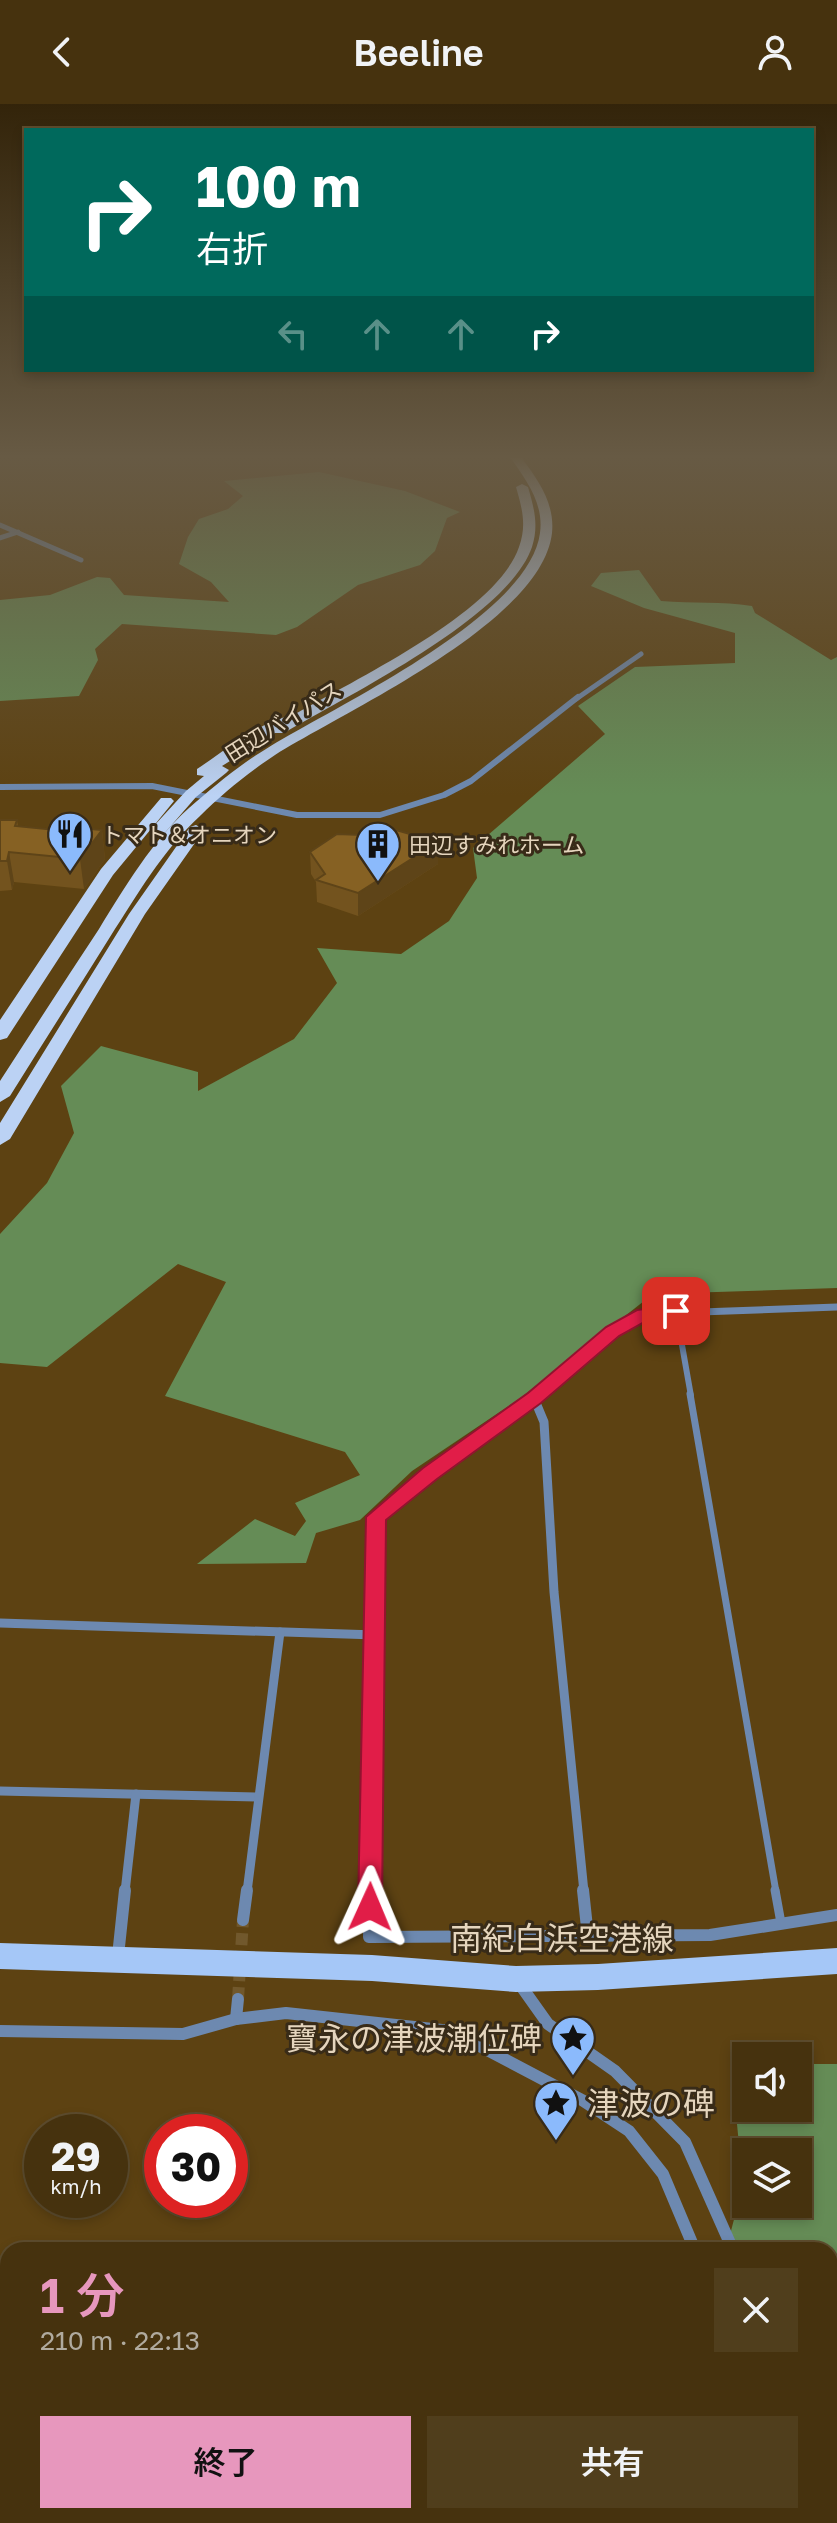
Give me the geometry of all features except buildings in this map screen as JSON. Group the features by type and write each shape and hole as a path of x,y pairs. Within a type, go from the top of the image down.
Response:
{"highway":[{"name":"田辺バイパス","path":"0,1096 28,1041 134,861 184,792 257,744 449,628 480,605 513,570"},
{"name":"田辺バイパス","path":"0,1074 28,1041 168,840 218,798 333,718 494,616 533,570"},
{"path":"0,1034 107,872 146,823 184,792"},
{"path":"0,1139 137,914 218,798"}],"main road":[{"name":"南紀白浜空港線","path":"0,1956 372,1968 516,1979 598,1977 837,1961"}],"street":[{"path":"0,787 152,786 297,815 346,817 402,810 471,781 596,683 641,654"},
{"path":"837,1307 776,1312 676,1311 644,1314 612,1332 534,1398 430,1473 376,1517 369,1937 710,1935 837,1915"},
{"path":"534,1398 544,1422 554,1592 588,1937"},
{"path":"0,1623 376,1635"},
{"path":"243,1920 280,1632"},
{"path":"0,1791 257,1797"},
{"path":"118,1959 136,1794"},
{"path":"516,1979 548,2024 615,2071 685,2142 729,2242"},
{"path":"236,2019 238,1999"},
{"path":"0,2031 183,2034 236,2019 286,2013 451,2031 582,2100 629,2131 663,2174 692,2242"}],"lane":[{"path":"676,1311 781,1923"}],"green space":[{"path":"189,570 405,570 358,585 297,627 276,635 122,624 95,649 98,660 79,696 0,701 0,600 50,595 97,577 110,578 124,595 229,602 211,582"},
{"path":"639,570 661,601 752,606 755,613 831,660 837,657 837,1288 653,1294 519,1399 412,1471 360,1520 316,1533 306,1563 197,1564 255,1519 295,1536 306,1521 295,1503 360,1475 345,1452 165,1396 226,1282 178,1264 47,1367 0,1363 0,1234 47,1183 74,1133 61,1086 101,1046 198,1072 198,1091 294,1039 337,983 317,948 401,954 449,921 477,878 473,848 605,734 578,706 635,667 735,663 735,633 644,608 591,586 601,573"},
{"path":"812,2064 837,2064 837,2242 728,2242 734,2218 812,2218 812,2138 738,2138 737,2122 812,2122"}],"tunnel":[{"path":"238,1999 243,1920"}],"place":[{"name":"トマト＆オニオン","path":"70,873"},
{"name":"田辺すみれホーム","path":"378,883"},
{"name":"寶永の津波潮位碑","path":"573,2077"},
{"name":"津波の碑","path":"556,2142"}],"route":[{"path":"370,1907 376,1517 430,1473 534,1398 612,1332 644,1314 676,1311"}]}
